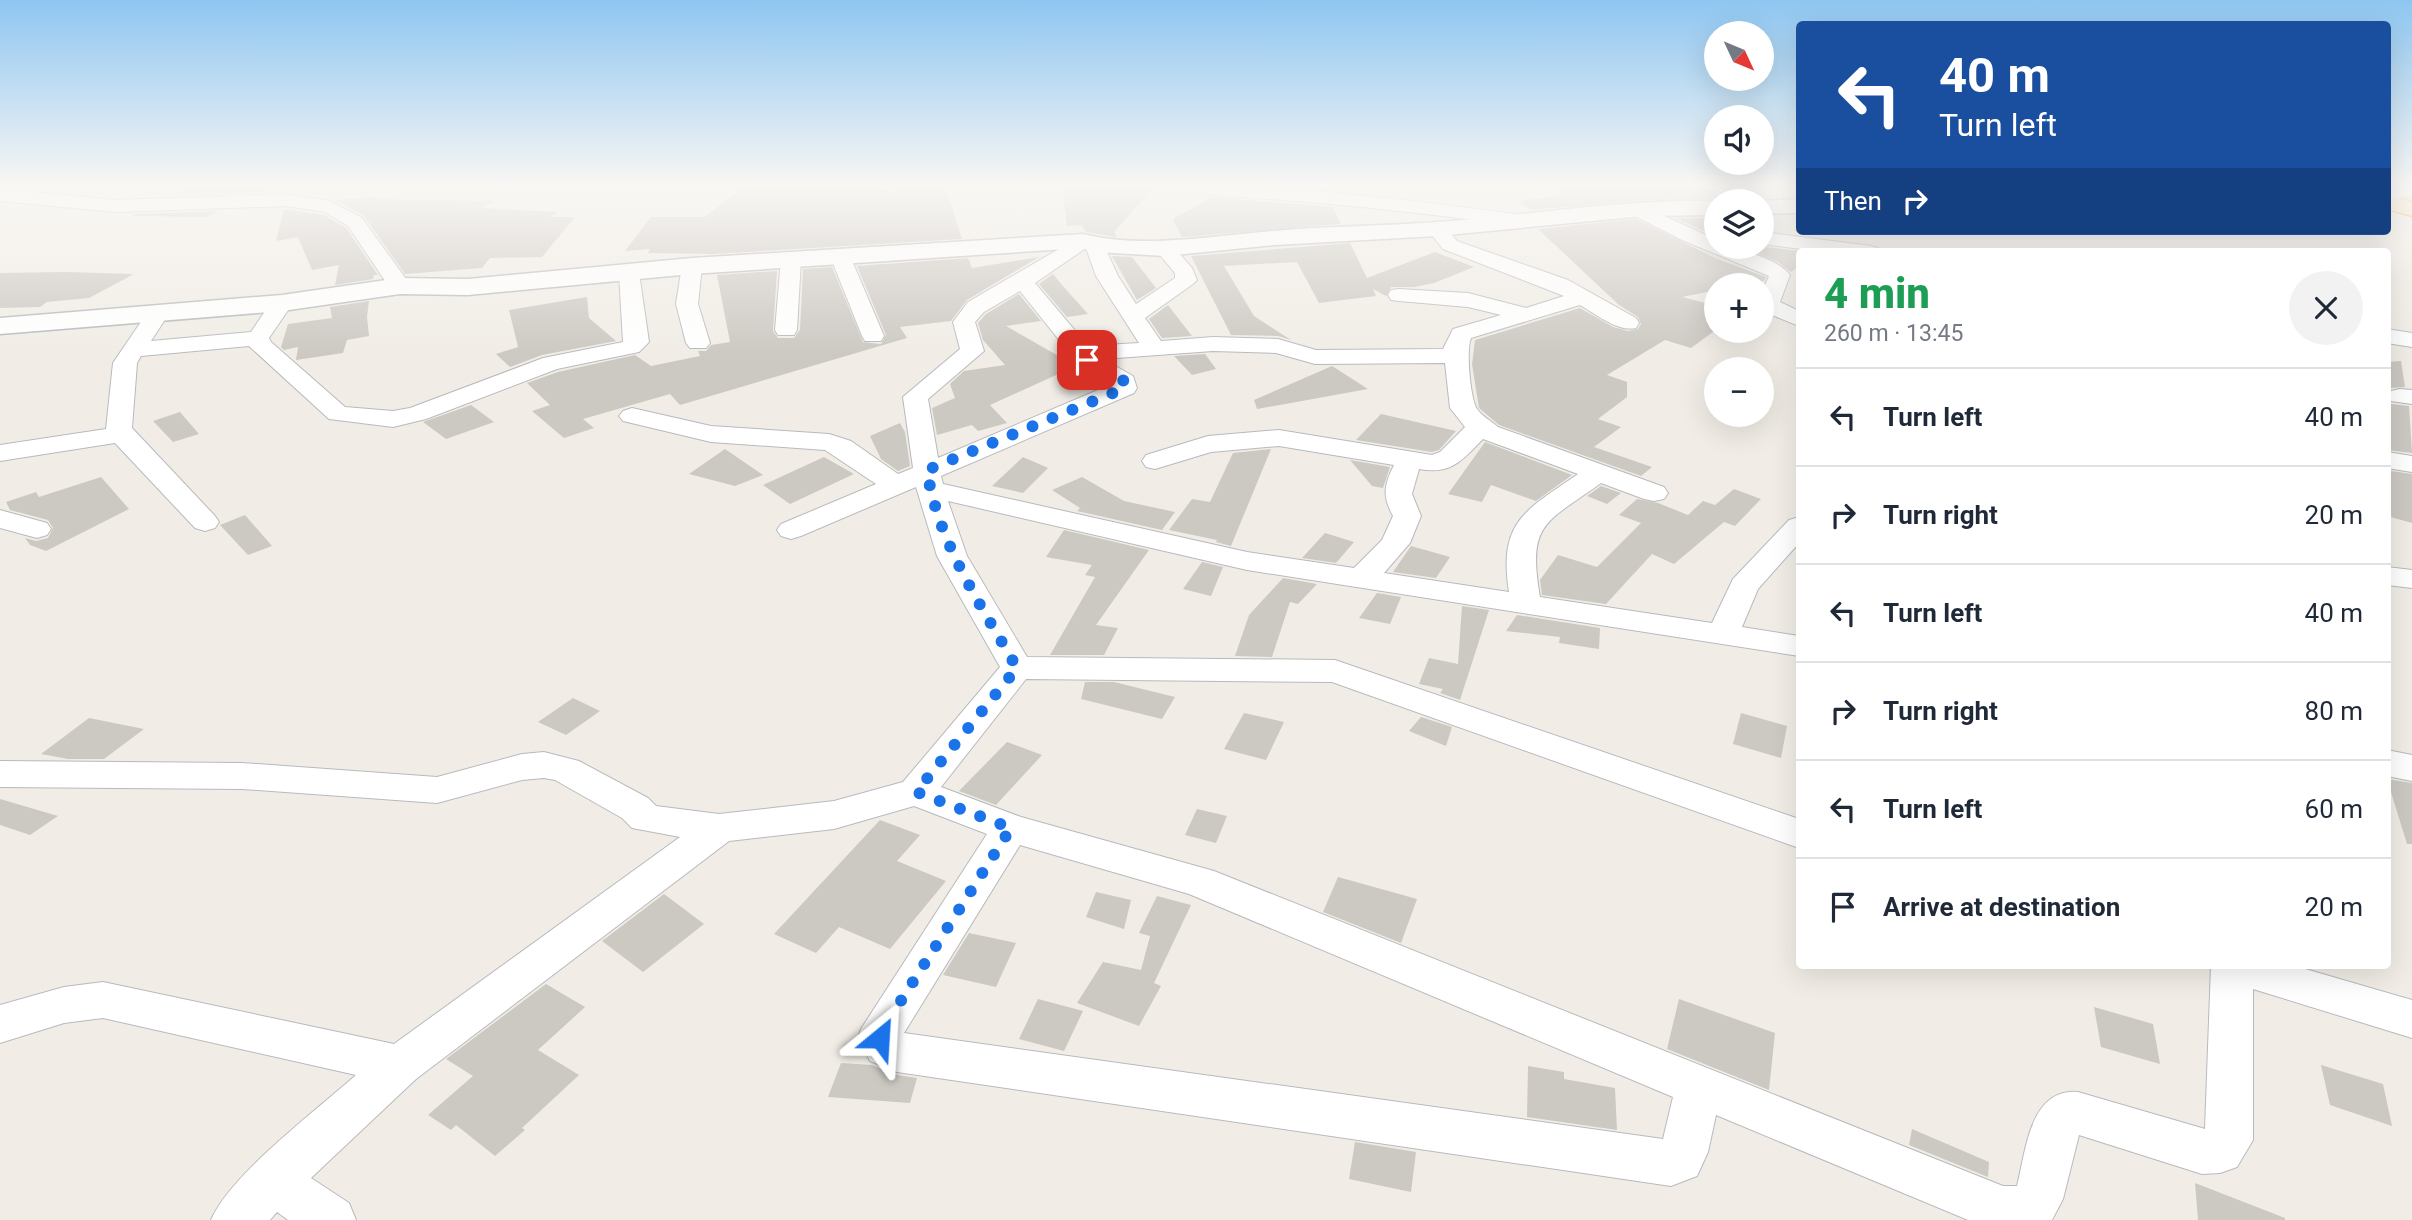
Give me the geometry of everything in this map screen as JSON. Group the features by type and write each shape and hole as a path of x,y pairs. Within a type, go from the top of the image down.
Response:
{"street":[{"path":"369,242 400,286"},
{"path":"0,326 282,303 400,286 468,287 791,259 1089,243 1165,249 1236,242"},
{"path":"1448,242 1560,285 1628,323"},
{"path":"1703,242 1780,274 1768,305 1796,318"},
{"path":"1789,242 1830,248"},
{"path":"1017,668 953,556 917,481 915,397 972,351 964,323 976,307 1089,243"},
{"path":"1089,243 1107,276 1153,346"},
{"path":"1133,316 1186,280 1185,272 1165,249"},
{"path":"840,256 873,336"},
{"path":"786,330 791,259"},
{"path":"692,266 687,304 698,343"},
{"path":"258,338 260,345 338,414 393,419 405,417 551,363 634,345 637,342 629,273"},
{"path":"792,530 917,481 1125,388 1124,381 1082,354 1022,280"},
{"path":"1399,295 1468,299 1525,314"},
{"path":"1473,420 1456,356 1455,348 1461,334 1585,298"},
{"path":"258,338 282,303"},
{"path":"157,315 125,363 119,428 205,522"},
{"path":"2391,337 2412,340"},
{"path":"133,350 258,338"},
{"path":"1082,354 1153,346 1204,344 1278,346 1315,357 1456,356"},
{"path":"632,416 711,434 829,442 917,481 1247,561 1796,646"},
{"path":"1155,461 1208,444 1279,438 1435,464 1443,462 1473,420"},
{"path":"1473,420 1654,493"},
{"path":"0,453 122,434"},
{"path":"1361,579 1395,543 1407,516 1398,501 1396,487 1410,461"},
{"path":"2391,461 2412,464"},
{"path":"1526,605 1521,563 1523,536 1535,521 1598,472"},
{"path":"0,519 37,529"},
{"path":"1723,635 1744,586 1796,529"},
{"path":"2391,576 2412,579"},
{"path":"0,774 242,776 437,790 522,766 544,765 566,770 635,808 645,818 719,828 834,815 916,792 1017,668"},
{"path":"1017,668 1335,671 1796,833"},
{"path":"2391,765 2412,768"},
{"path":"916,792 1011,828 1200,882 2003,1210 2025,1212 2038,1199 2058,1121 2066,1112 2078,1113 2202,1152 2220,1151 2229,1140 2234,969"},
{"path":"236,1220 273,1181 400,1065 719,828"},
{"path":"1011,828 883,1029 880,1038 886,1047 897,1052 1671,1163 1680,1160 1684,1152 1699,1086"},
{"path":"2244,969 2412,1018"},
{"path":"0,1024 62,1005 84,1000 103,1000 400,1065"},
{"path":"273,1181 331,1220"}],"building":[{"path":"300,242 355,242 378,275 374,275 373,279 335,285 339,265 312,270"},
{"path":"382,242 554,242 542,257 490,258 482,268 405,274"},
{"path":"632,242 913,242 713,254 648,253 650,249 625,251"},
{"path":"1552,242 1682,242 1704,253 1704,259 1717,259 1755,273 1704,273 1704,293 1682,297 1704,303 1704,338 1691,348 1665,340 1607,375 1627,382 1627,397 1598,419 1621,427 1594,447 1652,467 1641,476 1499,425 1479,408 1472,364 1475,340 1580,308 1613,327 1628,331 1638,329 1641,324 1638,317 1619,305"},
{"path":"1350,243 1367,278 1435,252 1474,267 1434,283 1415,287 1391,287 1386,296 1373,289 1376,296 1319,303 1297,262 1224,266 1254,316 1291,340 1278,336 1231,335 1191,256"},
{"path":"1774,248 1796,251 1796,268 1791,272 1771,259 1774,259"},
{"path":"1112,256 1132,257 1156,288 1137,300"},
{"path":"1039,257 967,300 951,321 900,327 907,338 680,405 670,394 583,419 594,428 564,438 532,411 550,405 527,383 558,372 635,355 651,366 700,356 698,351 706,351 711,345 730,342 717,275 777,271 773,331 778,338 794,338 800,330 803,269 832,267 863,342 881,344 886,335 857,266 968,258 972,268"},
{"path":"0,273 134,274 89,298 47,302 40,307 0,308"},
{"path":"1053,274 1088,314 1067,317 1039,284"},
{"path":"1019,294 1041,321 1006,326 1076,366 990,405 1007,423 978,431 972,425 937,435 932,408 955,398 950,384 964,371 1005,365 983,340 978,323 986,314"},
{"path":"587,297 589,318 616,341 542,355 510,367 496,354 518,347 509,310"},
{"path":"369,301 369,336 347,340 343,353 296,360 298,347 284,350 281,347 288,324 332,318 330,307"},
{"path":"1168,305 1192,336 1162,338 1149,319"},
{"path":"1205,354 1216,369 1192,375 1174,356"},
{"path":"2401,361 2405,387 2391,388 2391,362"},
{"path":"1332,366 1368,389 1257,409 1254,400"},
{"path":"2391,404 2409,406 2412,453 2391,450"},
{"path":"471,405 494,422 446,439 423,422"},
{"path":"180,412 199,434 173,442 153,421"},
{"path":"1381,414 1456,431 1439,450 1432,452 1356,440"},
{"path":"900,423 905,432 910,466 898,471 881,459 870,436"},
{"path":"1485,442 1572,475 1536,501 1491,485 1482,502 1448,494"},
{"path":"725,449 763,475 735,486 689,474"},
{"path":"1271,449 1231,546 1216,542 1217,540 1169,530 1192,499 1210,502 1233,453"},
{"path":"824,457 854,474 790,504 763,485"},
{"path":"1023,457 1048,468 1023,493 992,486"},
{"path":"1350,460 1390,467 1383,488 1372,486"},
{"path":"2391,471 2412,474 2412,523 2391,517"},
{"path":"101,477 129,509 46,551 30,545 25,538 36,541 48,538 53,528 48,520 10,510 6,502 36,492 39,497"},
{"path":"1082,477 1124,501 1175,512 1162,530 1077,511 1080,508 1052,490"},
{"path":"1601,486 1621,493 1607,504 1587,496"},
{"path":"1734,489 1761,499 1735,526 1724,522 1674,564 1652,554 1606,604 1542,595 1540,580 1558,555 1597,567 1641,523 1619,515 1637,499 1658,503 1688,515 1703,501 1715,505"},
{"path":"245,515 272,546 248,555 220,525"},
{"path":"1064,530 1149,550 1096,625 1118,628 1104,655 1050,655 1095,577 1085,575 1092,565 1046,557"},
{"path":"1325,533 1354,542 1336,563 1302,558"},
{"path":"1411,546 1450,557 1436,578 1393,572"},
{"path":"1202,562 1223,567 1211,596 1183,589"},
{"path":"1283,578 1317,584 1298,604 1290,602 1272,657 1235,656 1249,615"},
{"path":"1377,593 1401,597 1390,624 1359,618"},
{"path":"1462,606 1489,610 1460,700 1440,693 1443,689 1419,684 1429,658 1458,664"},
{"path":"1517,615 1600,628 1599,649 1559,643 1560,637 1506,631"},
{"path":"1085,682 1114,682 1175,697 1162,719 1081,699"},
{"path":"573,698 600,711 566,735 538,722"},
{"path":"1244,713 1284,722 1266,760 1224,749"},
{"path":"1741,713 1787,726 1781,758 1733,744"},
{"path":"1421,717 1452,727 1446,746 1409,731"},
{"path":"89,718 144,729 104,759 68,759 41,754"},
{"path":"1007,742 1042,755 996,805 959,791"},
{"path":"2391,780 2412,783 2412,844 2407,844 2391,792"},
{"path":"0,799 58,816 30,835 0,825"},
{"path":"1197,809 1227,816 1216,843 1185,835"},
{"path":"880,820 920,835 897,861 946,881 890,949 839,927 816,953 774,934"},
{"path":"1338,877 1417,899 1401,943 1323,912"},
{"path":"1096,892 1131,900 1124,929 1086,917"},
{"path":"664,894 704,924 643,972 602,941"},
{"path":"1157,896 1191,905 1154,983 1161,986 1139,1026 1077,1003 1103,962 1141,970 1150,936 1139,933"},
{"path":"969,933 1016,943 996,987 943,975"},
{"path":"546,984 585,1007 538,1050 579,1075 522,1128 525,1130 495,1156 456,1125 451,1130 428,1115 473,1076 446,1059"},
{"path":"1038,999 1083,1011 1064,1051 1019,1039"},
{"path":"1679,999 1775,1033 1769,1090 1667,1049"},
{"path":"2094,1007 2153,1024 2160,1064 2101,1047"},
{"path":"841,1063 872,1065 897,1075 917,1078 910,1103 828,1097"},
{"path":"2321,1065 2383,1084 2392,1126 2330,1105"},
{"path":"1528,1066 1564,1072 1564,1079 1615,1088 1617,1130 1527,1117"},
{"path":"1912,1129 1989,1162 1988,1177 1909,1145"},
{"path":"1355,1142 1416,1152 1411,1192 1349,1179"},
{"path":"2195,1183 2285,1218 2285,1220 2198,1220"}],"route":[{"path":"880,1038 883,1029 1011,828 916,792 1017,668 953,556 930,489 927,470 1115,395 1125,388 1124,381 1087,360"}]}
